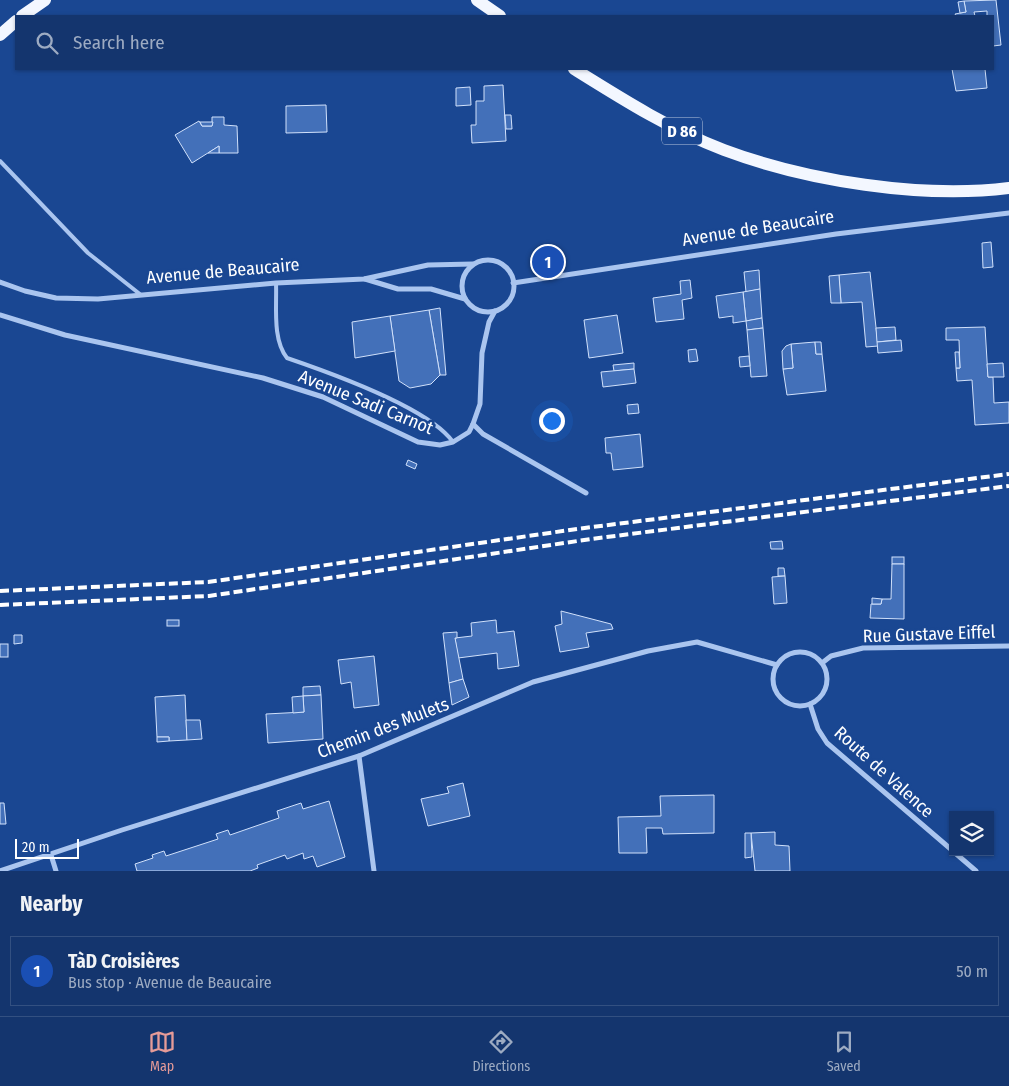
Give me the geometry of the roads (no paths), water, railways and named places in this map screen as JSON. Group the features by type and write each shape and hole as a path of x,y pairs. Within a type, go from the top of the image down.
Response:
{"main road":[{"path":"24,15 46,0"},
{"path":"477,0 499,15"},
{"path":"0,35 15,22"},
{"name":"D 86","path":"576,70 673,127 725,150 800,172 905,189 947,191 1009,188"}],"street":[{"name":"Avenue de Beaucaire","path":"513,283 836,234 1009,213"},
{"path":"453,442 469,432 473,424 480,404 482,352 489,322 495,311 508,302 512,294 513,283 509,271 497,261 480,260 473,264 464,276 462,292 465,299 478,310 495,311"},
{"name":"Avenue de Beaucaire","path":"0,282 25,291 56,298 84,299 142,296 276,283 364,279 428,265 473,264"},
{"name":"Avenue de Beaucaire","path":"364,279 398,289 431,289 465,299"},
{"name":"Avenue Sadi Carnot","path":"0,315 64,335 263,378 323,397 418,442 428,445 453,442"},
{"path":"473,424 483,434 586,493"},
{"name":"Chemin des Mulets","path":"0,871 122,830 359,756 533,682 685,642 705,644 777,666"},
{"name":"Rue Gustave Eiffel","path":"822,663 831,656 863,648 1009,646"},
{"path":"795,652 810,654 822,663 826,670 826,687 817,700 810,704 794,705 780,697 773,682 777,666 788,655 795,652"},
{"name":"Route de Valence","path":"810,704 818,729 827,743 949,849"},
{"path":"359,756 374,871"},
{"path":"51,855 56,871"},
{"name":"Route de Valence","path":"958,856 976,871"}],"lane":[{"path":"0,161 88,253 142,296"},
{"name":"Avenue Sadi Carnot","path":"276,283 278,337 281,350 287,358 366,388 445,431 453,442"}],"railway":[{"path":"0,591 208,582 577,529 1009,474"},
{"path":"0,605 209,596 591,539 1009,486"}],"place":[{"name":"TàD Croisières","path":"548,262"}]}
